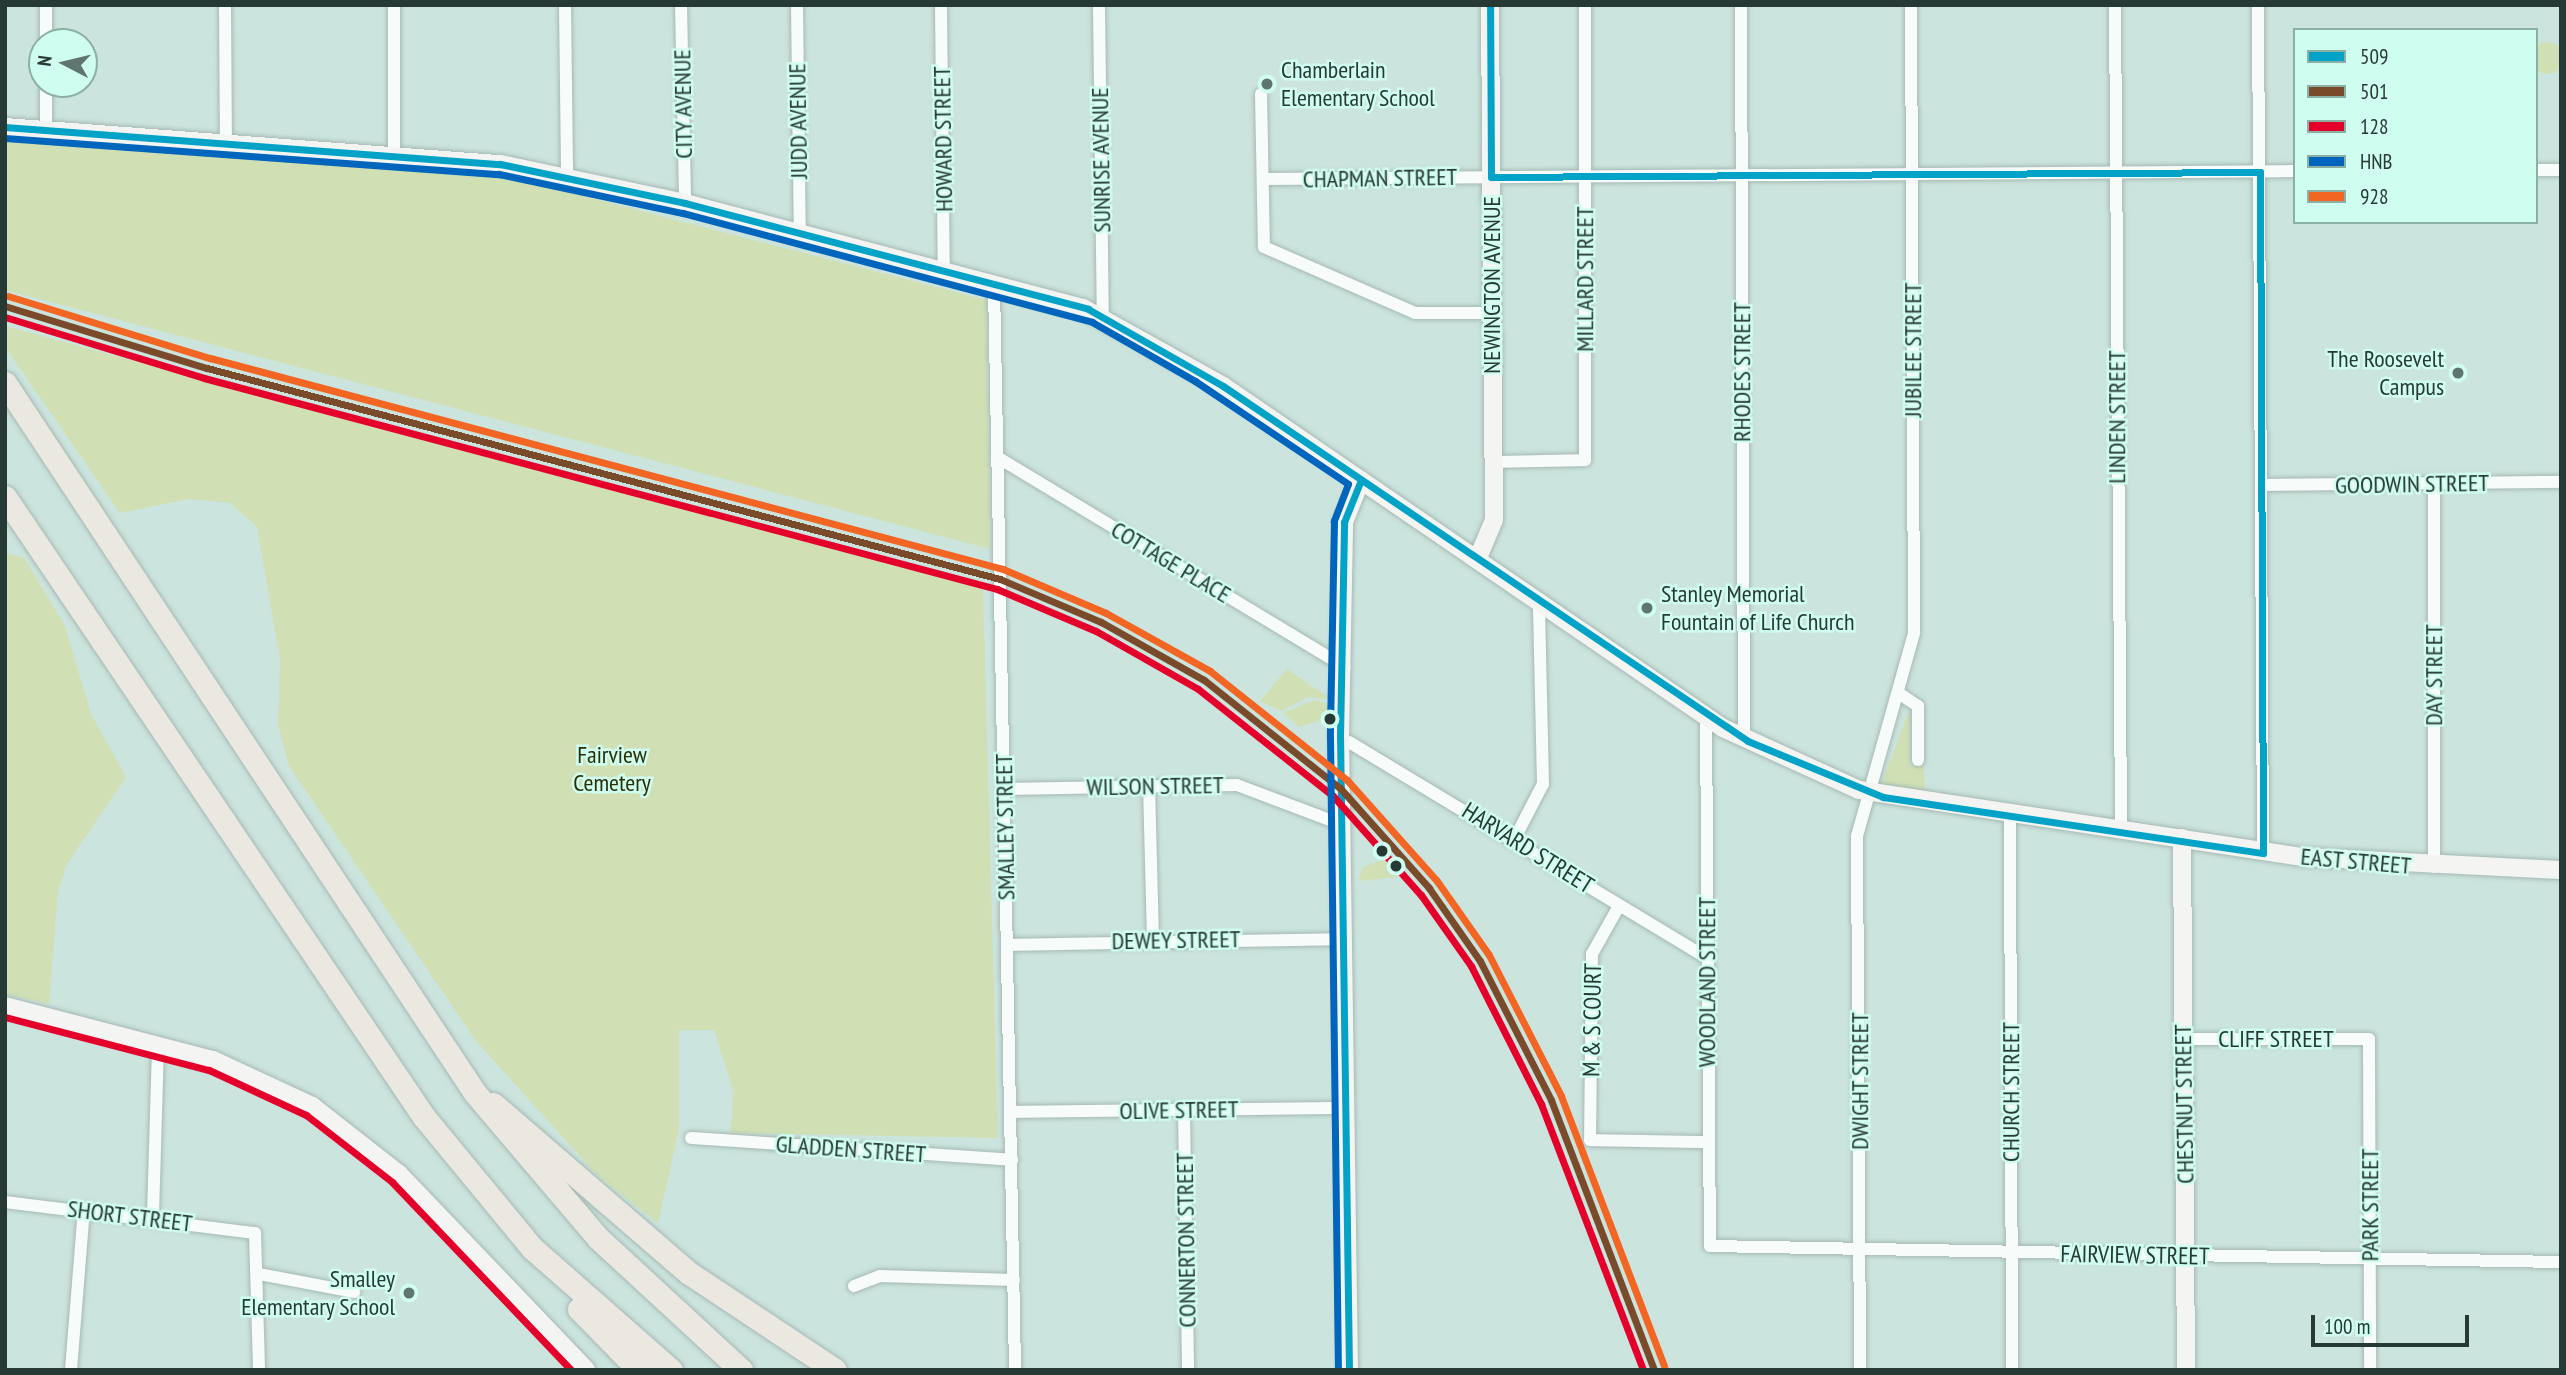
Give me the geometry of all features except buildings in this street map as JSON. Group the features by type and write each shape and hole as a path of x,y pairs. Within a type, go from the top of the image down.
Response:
{"highway":[{"path":"5,383 475,1093 605,1246 741,1370"},
{"path":"5,497 407,1094 528,1243 639,1370"},
{"path":"475,1093 528,1129 689,1273 835,1370"},
{"path":"528,1243 671,1370"}],"main road":[{"name":"NEWINGTON AVENUE","path":"1477,560 1493,531 1490,5"},
{"name":"EAST STREET","path":"5,127 500,164 685,203 1103,316 1223,386 1706,718 1744,740 1867,793 2182,838 2263,853 2434,867 2561,870"},
{"path":"1345,858 1340,824 1345,667 1344,522 1361,480"},
{"path":"1344,724 1349,742 1345,858 1349,1370"},
{"name":"CHESTNUT STREET","path":"2182,838 2186,1370"},
{"path":"5,1006 158,1045 268,1082 358,1138 586,1370"}],"street":[{"path":"46,5 46,28"},
{"path":"225,5 226,145"},
{"path":"394,5 394,157"},
{"path":"565,5 567,177"},
{"name":"CITY AVENUE","path":"681,5 685,203"},
{"name":"JUDD AVENUE","path":"797,5 800,236"},
{"name":"HOWARD STREET","path":"942,5 944,272"},
{"name":"SUNRISE AVENUE","path":"1099,5 1103,316"},
{"name":"MILLARD STREET","path":"1493,461 1585,460 1585,5"},
{"name":"RHODES STREET","path":"1741,5 1744,740"},
{"name":"JUBILEE STREET","path":"1867,793 1900,694 1914,633 1910,5"},
{"name":"LINDEN STREET","path":"2115,5 2121,829"},
{"path":"2258,5 2263,485 2263,853"},
{"path":"1261,94 1264,247 1415,313 1492,313"},
{"path":"46,98 46,131"},
{"path":"2538,170 2561,170"},
{"name":"CHAPMAN STREET","path":"1264,179 2293,172"},
{"name":"SMALLEY STREET","path":"994,285 1015,1370"},
{"name":"COTTAGE PLACE","path":"997,457 1345,667"},
{"name":"GOODWIN STREET","path":"2263,485 2561,482"},
{"name":"DAY STREET","path":"2434,483 2434,867"},
{"path":"1515,838 1543,784 1539,603"},
{"path":"1900,694 1918,706 1918,760"},
{"name":"WOODLAND STREET","path":"1706,718 1710,1247"},
{"name":"HARVARD STREET","path":"1349,742 1515,838 1619,906 1706,957"},
{"name":"WILSON STREET","path":"1004,789 1237,785 1340,824"},
{"path":"1149,786 1153,938"},
{"name":"DWIGHT STREET","path":"1860,1370 1857,850 1867,793"},
{"name":"CHURCH STREET","path":"2010,814 2012,1370"},
{"name":"M & S COURT","path":"1619,906 1592,954 1590,1140 1708,1142"},
{"name":"DEWEY STREET","path":"1007,944 1153,938 1345,939"},
{"name":"CLIFF STREET","path":"2183,1040 2369,1039"},
{"name":"PARK STREET","path":"2369,1039 2370,1370"},
{"path":"153,1215 158,1045"},
{"name":"OLIVE STREET","path":"1011,1112 1347,1108"},
{"name":"CONNERTON STREET","path":"1184,1110 1188,1370"},
{"name":"GLADDEN STREET","path":"691,1138 1012,1160"},
{"name":"SHORT STREET","path":"5,1202 153,1215 255,1233 259,1274"},
{"path":"71,1370 84,1209"},
{"name":"FAIRVIEW STREET","path":"1710,1247 2561,1262"},
{"path":"259,1370 259,1274 354,1292"},
{"path":"854,1286 880,1276 1014,1280"}],"green space":[{"path":"2542,43 2554,43 2563,52 2563,64 2554,73 2542,73 2538,70 2538,46"},
{"path":"5,136 506,176 986,300 990,549 5,290"},
{"name":"Fairview Cemetery","path":"5,326 983,589 998,1138 731,1133 733,1090 714,1030 679,1030 679,1129 658,1223 596,1174 476,1041 289,766 278,725 280,660 257,527 230,503 189,499 120,513 5,347"},
{"path":"5,553 24,558 65,626 91,714 126,777 67,864 58,891 49,1004 5,994"},
{"path":"1287,669 1328,697 1327,699 1308,697 1281,711 1260,701"},
{"path":"1314,700 1332,704 1326,719 1299,727 1283,713"},
{"path":"1910,708 1910,765 1924,766 1925,795 1881,785"},
{"path":"1385,859 1398,877 1358,881 1363,867"}],"transit line":[{"name":"509","path":"5,127 500,164 685,203 1088,309 1223,386 1748,741 1883,797 2263,853 2260,172 1491,177 1490,5"},
{"name":"HNB","path":"5,138 499,174 683,213 1092,322 1195,381 1348,484 1334,521 1330,737 1338,1370"},
{"name":"928","path":"8,296 210,358 1003,569 1106,613 1210,671 1347,780 1437,881 1489,955 1561,1096 1664,1366"},
{"name":"501","path":"5,306 207,368 1000,579 1101,622 1204,680 1340,788 1429,888 1480,961 1551,1100 1654,1370"},
{"name":"128","path":"5,317 204,378 997,589 1096,631 1198,689 1333,796 1421,895 1471,966 1541,1104 1643,1370"},
{"name":"509","path":"1349,1370 1340,737 1344,522 1361,480"},
{"name":"128","path":"5,1017 209,1070 306,1115 392,1182 571,1370"}],"place":[{"name":"Chamberlain Elementary School","path":"1267,84"},
{"name":"The Roosevelt Campus","path":"2458,373"},
{"name":"Stanley Memorial Fountain of Life Church","path":"1647,608"},
{"name":"Smalley Elementary School","path":"409,1293"}]}
